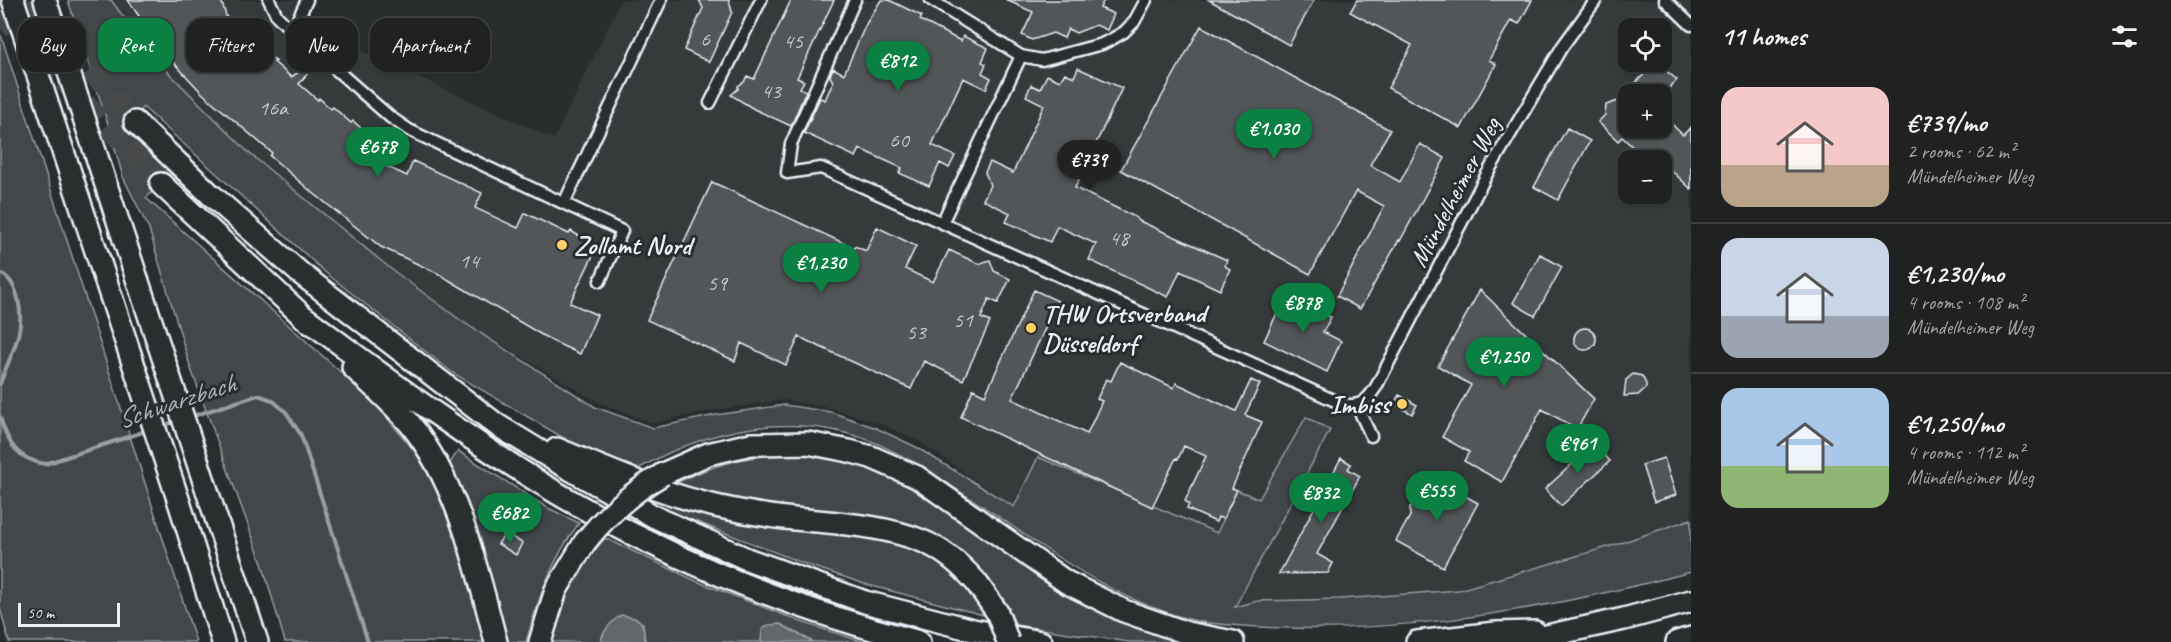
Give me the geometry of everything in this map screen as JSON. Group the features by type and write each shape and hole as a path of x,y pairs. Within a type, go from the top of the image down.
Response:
{"highway":[{"path":"13,0 80,198 223,642"},
{"path":"45,0 257,642"},
{"path":"135,122 210,195 300,273 497,425 561,464 655,517 747,559 865,602 974,630 1041,642"},
{"path":"161,184 300,314 410,424 447,483 461,520 496,642"},
{"path":"300,314 432,412 562,496 742,585 860,627 919,642"},
{"path":"497,425 623,476 693,500 770,516 856,525 924,541 961,567 976,582 997,612 1008,642"},
{"path":"540,642 556,590 585,542 617,506 663,474 708,454 751,444 808,443 871,457 916,477 1066,582 1124,611 1187,633 1233,642"},
{"path":"1519,642 1624,619 1691,601"},
{"path":"1417,642 1496,633 1557,634"},
{"path":"1677,642 1691,638"}],"street":[{"path":"269,0 277,16 286,25"},
{"path":"298,18 307,0"},
{"path":"564,204 661,0"},
{"path":"710,103 761,0"},
{"path":"855,0 791,144 788,173 821,168 1344,405 1357,406 1371,436"},
{"path":"931,0 1021,56 1042,60 1102,44 1124,32 1134,22 1146,0"},
{"name":"Mündelheimer Weg","path":"1357,406 1367,399 1376,387 1488,172 1562,47 1596,0"},
{"path":"1665,0 1691,25"},
{"path":"942,223 1021,56"},
{"path":"339,72 390,117 409,130 622,231 600,280"}],"shaded area":[{"path":"68,0 111,0 124,18 98,18 98,72 168,72 249,153 391,269 463,322 595,407 653,428 716,415 784,405 831,412 876,428 916,447 1014,507 1038,457 1217,533 1237,490 1259,499 1306,417 1330,430 1235,607 1258,601 1341,599 1459,590 1618,544 1691,519 1691,572 1571,600 1448,620 1386,626 1324,628 1262,627 1201,622 1151,607 1104,584 1058,557 907,459 861,437 821,428 793,426 737,430 684,447 633,472 596,457 453,373 326,273 143,107 129,126 173,172 146,198 373,401 416,453 436,488 460,552 486,642 285,642 262,563 191,369 149,229 123,177 86,56 86,18 74,18"},
{"path":"111,0 316,0 307,18 286,18 286,72 358,72 358,50 370,55 370,72 407,72 554,139 621,0 1691,0 1691,519 1618,544 1459,590 1341,599 1258,601 1234,608 1014,507 919,441 878,423 832,408 784,400 715,410 653,423 598,402 463,322 391,269 249,153 168,72 174,72 174,18 124,18"},
{"path":"0,34 196,642 9,642 0,608"},
{"path":"458,451 546,507 579,523 561,551 547,580 526,642 502,642 446,469"},
{"path":"800,453 844,461 894,477 978,531 1188,642 1129,642 1016,625 1004,600 987,576 962,556 870,520 753,502 674,484 706,470 736,461"},
{"path":"651,493 862,534 924,552 946,566 966,585 987,616 868,585 805,564 641,500"},
{"path":"605,538 696,581 804,623 864,642 813,642 780,624 763,630 761,642 645,642 643,623 603,633 601,642 550,642 558,612 570,586"},
{"path":"621,615 640,622 644,629 645,642 601,642 608,627"},
{"path":"780,624 813,642 761,642 762,630 768,625"}],"building":[{"path":"128,0 221,0 227,18 186,18 186,72 274,72 274,62 291,77 299,72 309,72 299,84 318,100 319,98 331,109 333,107 351,123 353,121 361,128 366,141 362,155 407,176 413,161 482,193 475,208 518,228 525,213 569,234 571,231 597,247 570,303 597,315 580,354 552,341 437,273 381,247 270,156 272,153 202,93 174,63 174,18 140,18"},
{"path":"699,0 729,0 732,12 709,62 684,50 703,8"},
{"path":"791,0 834,0 797,78 804,81 800,88 806,91 791,126 754,109 731,95 747,76 754,79"},
{"path":"881,0 889,0 922,16 920,20 961,41 963,36 988,48 982,62 986,64 982,73 991,78 986,89 963,78 932,145 955,156 949,168 940,163 929,186 899,173 902,168 860,149 856,157 804,133 820,98 825,100 833,82 830,76 833,68 844,74 866,24"},
{"path":"1006,0 1104,0 1100,8 1114,14 1107,30 1096,25 1076,33 1068,29 1064,38 1053,33 1032,40 1022,35 1033,12"},
{"path":"1209,0 1314,0 1289,45"},
{"path":"1357,0 1532,0 1519,24 1511,20 1489,60 1496,64 1461,128 1388,88 1412,45 1350,12"},
{"path":"1201,26 1390,130 1370,165 1400,182 1420,144 1445,158 1360,309 1337,296 1384,206 1356,191 1310,274 1121,170"},
{"path":"1078,68 1122,88 1075,188 1137,220 1227,260 1225,266 1230,269 1220,290 1180,271 1168,297 1089,260 1096,244 1057,226 1050,242 1006,222 1010,213 983,200 990,185 985,172 990,162 1013,173 1044,105 1026,96 1031,85 1040,89 1047,75 1060,81 1065,73 1074,77"},
{"path":"1646,72 1668,72 1677,80 1672,85 1635,84"},
{"path":"1618,101 1618,138 1621,138 1618,141 1598,122 1605,115 1606,105"},
{"path":"1672,125 1683,135 1691,127 1691,189 1672,171 1672,150 1636,150 1623,138 1672,138"},
{"path":"1567,128 1590,141 1558,200 1534,187"},
{"path":"712,182 854,248 855,246 866,251 877,227 916,246 905,269 933,282 949,250 979,264 990,260 994,271 1010,279 998,303 989,299 981,318 990,322 963,380 924,361 911,389 799,337 786,365 741,343 735,361 647,320"},
{"path":"1540,254 1562,267 1535,316 1513,303"},
{"path":"1034,290 1058,301 1012,399 1087,434 1102,401 1097,399 1106,379 1111,381 1120,362 1174,388 1176,383 1236,411 1251,380 1260,384 1245,415 1262,422 1232,488 1237,490 1223,519 1218,517 1216,522 1187,509 1189,504 1185,501 1206,456 1184,446 1152,507 961,417 973,389 985,395"},
{"path":"1480,290 1594,399 1577,429 1542,409 1502,482 1464,461 1469,452 1442,437 1471,385 1438,366"},
{"path":"1285,296 1331,317 1323,332 1341,341 1327,372 1264,341"},
{"path":"1585,328 1593,331 1596,339 1593,347 1585,350 1577,347 1574,339 1577,331"},
{"path":"1633,374 1642,376 1646,388 1638,395 1624,396 1626,380"},
{"path":"1399,395 1417,405 1412,414 1394,404"},
{"path":"1594,444 1610,461 1561,506 1545,489"},
{"path":"1341,458 1351,464 1348,469 1360,476 1317,554 1333,563 1328,573 1279,574"},
{"path":"1664,458 1676,495 1654,502 1642,465"},
{"path":"1431,477 1478,503 1443,567 1396,541 1410,516 1410,507 1417,503"},
{"path":"505,533 522,543 516,555 498,544"}],"waterway":[{"name":"Schwarzbach","path":"0,273 12,284 20,310 16,342 0,384"},
{"name":"Schwarzbach","path":"190,417 258,395 272,400 286,412 301,435 368,642"},
{"name":"Schwarzbach","path":"0,417 6,435 15,449 27,458 45,464 149,430"},
{"name":"Schwarzbach","path":"162,426 177,421"}],"tunnel":[{"path":"29,0 135,122"},
{"path":"0,13 161,184"}],"place":[{"name":"Zollamt Nord","path":"562,245"},
{"name":"THW Ortsverband Düsseldorf","path":"1031,328"},
{"name":"Imbiss","path":"1402,404"}]}
